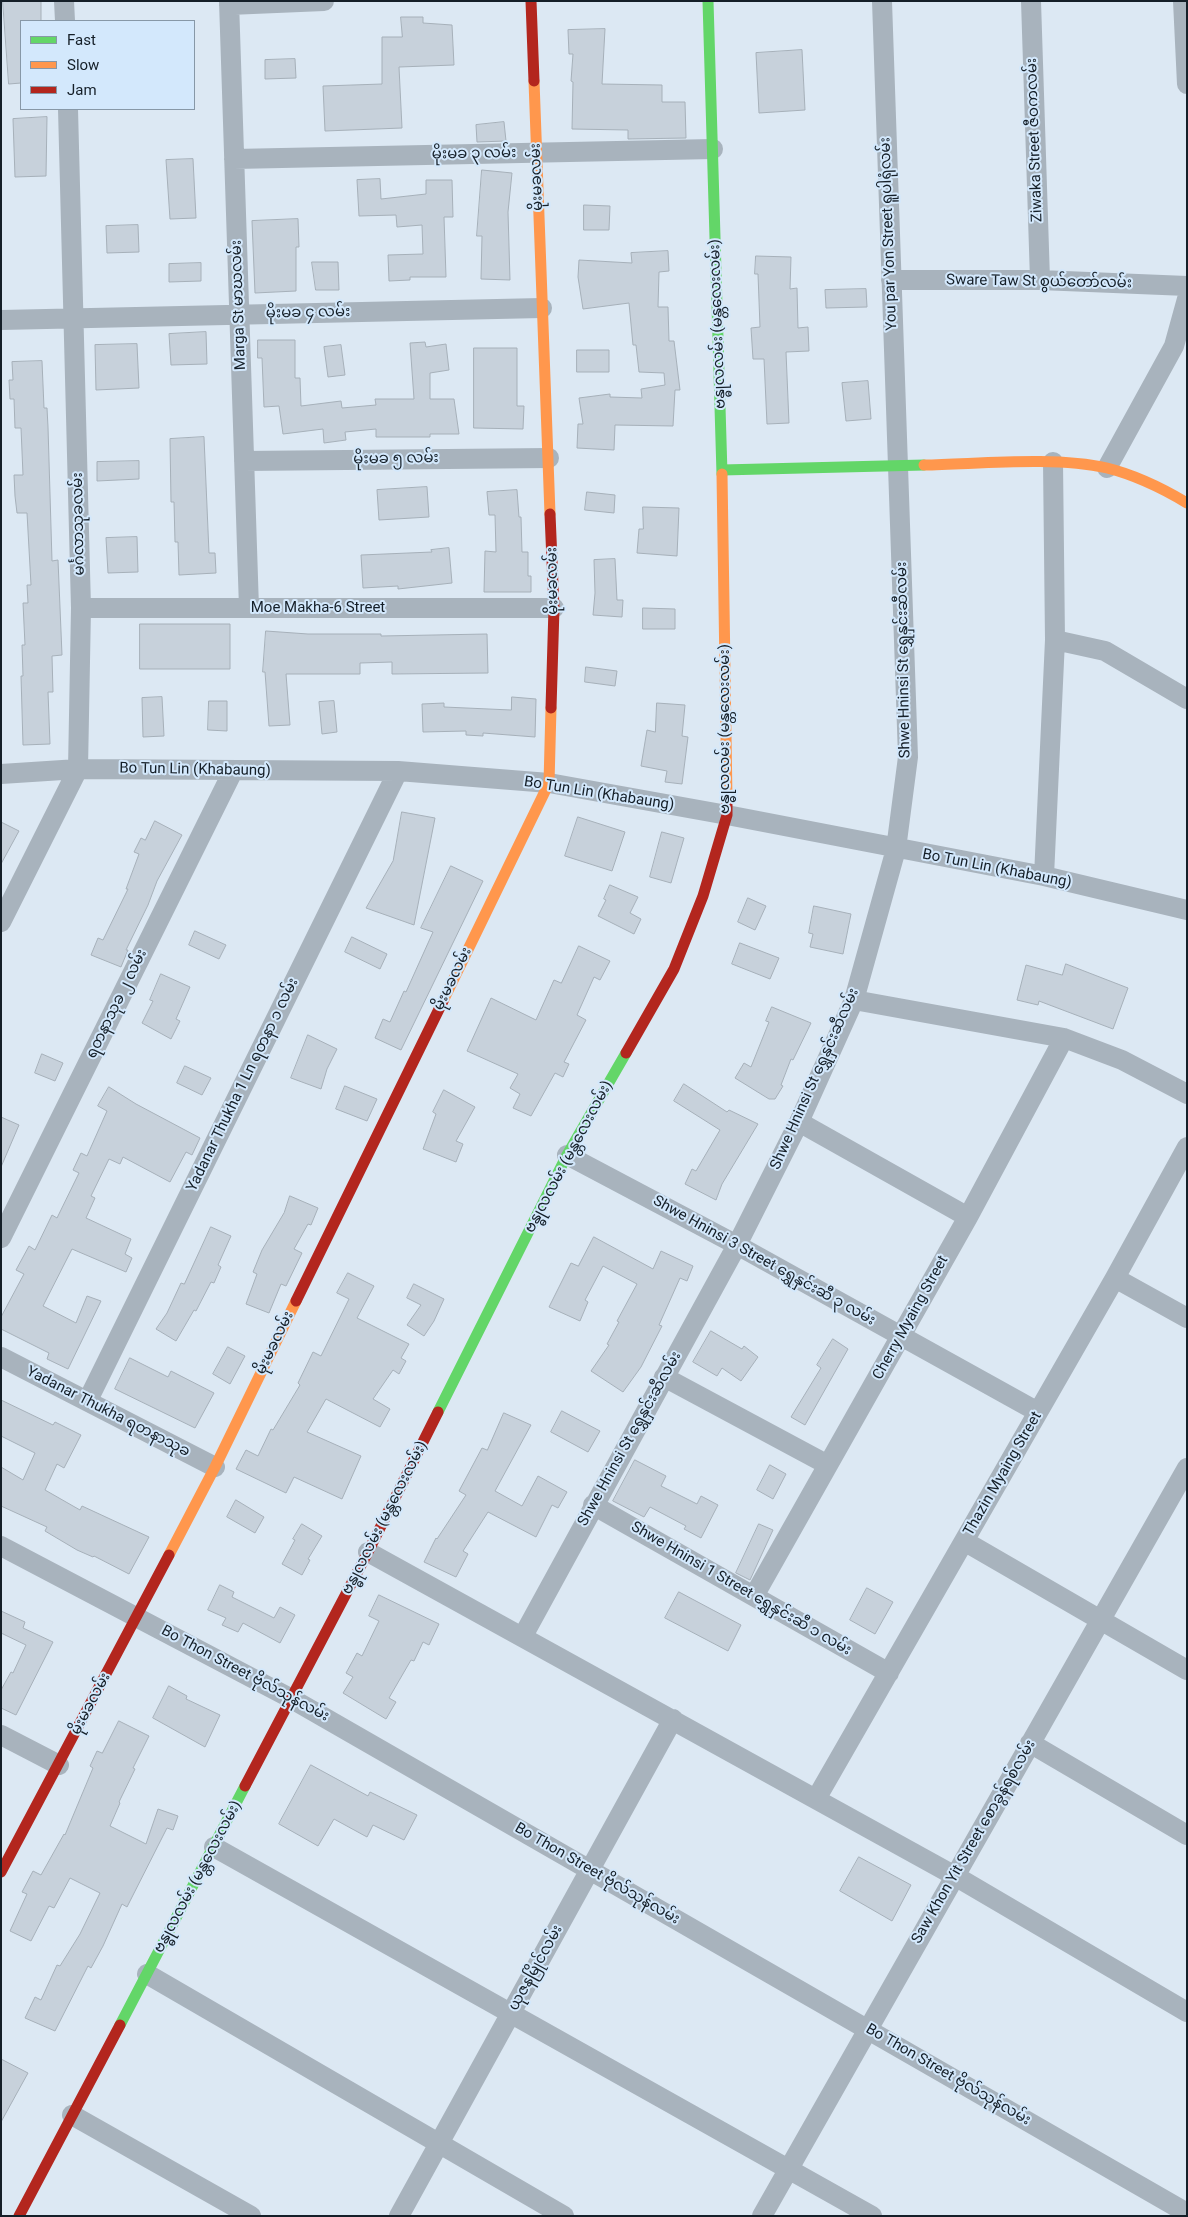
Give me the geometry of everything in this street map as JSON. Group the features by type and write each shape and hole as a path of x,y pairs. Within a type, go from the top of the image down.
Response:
{"street":[{"path":"64,1 65,20"},
{"path":"229,3 324,1"},
{"name":"မိုးမခလမ်း","path":"1,1872 138,1616 215,1467 549,783 554,608 531,1"},
{"name":"ဗန္ဓုလလမ်း (မန္တလေးလမ်း)","path":"19,2216 368,1552 567,1156 674,969 703,896 727,815 722,470 708,1"},
{"name":"You par Yon Street ရူပါရုံလမ်း","path":"882,1 890,280 898,466"},
{"name":"Ziwaka Street ဇီဝကလမ်း","path":"1031,1 1040,280"},
{"path":"1183,1 1187,84"},
{"name":"Marga St မာဃလမ်း","path":"229,3 249,608"},
{"name":"မင်္ဂလာသုခလမ်း","path":"1,922 78,769 81,608 68,110"},
{"name":"မိုးမခ ၃ လမ်း","path":"234,159 713,149"},
{"name":"Sware Taw St စွယ်တော်လမ်း","path":"890,280 1040,280 1187,286"},
{"path":"1107,468 1174,346 1187,299"},
{"name":"မိုးမခ ၄ လမ်း","path":"1,320 542,308"},
{"name":"မိုးမခ ၅ လမ်း","path":"244,461 548,458"},
{"path":"722,470 1053,462 1107,468 1160,487 1187,503"},
{"path":"1044,876 1055,640 1053,462"},
{"name":"Shwe Hninsi St ရွှေနှင်းဆီလမ်း","path":"523,1636 737,1245 799,1122 854,1000 896,849 908,757 898,466"},
{"name":"Moe Makha-6 Street","path":"81,608 554,608"},
{"path":"1055,640 1105,651 1187,699"},
{"name":"Bo Tun Lin (Khabaung)","path":"1,774 78,769 398,771 549,783 1044,876 1187,910"},
{"name":"ရတနာသုခ ၂ လမ်း","path":"1,1238 233,771"},
{"name":"Yadanar Thukha 1 Ln ရတနာ ၁ လမ်း","path":"88,1400 398,771"},
{"path":"854,1000 1064,1038 1122,1060 1187,1094"},
{"name":"Cherry Myaing Street","path":"754,1596 968,1217 1064,1038"},
{"path":"799,1122 968,1217"},
{"name":"Thazin Myaing Street","path":"816,1799 1115,1278 1187,1147"},
{"name":"Shwe Hninsi 3 Street ရွှေနှင်းဆီ ၃ လမ်း","path":"567,1156 737,1245 1038,1412"},
{"path":"1115,1278 1187,1318"},
{"name":"Yadanar Thukha ရတနာသုခ","path":"1,1357 88,1400 215,1467"},
{"path":"664,1377 828,1465"},
{"name":"Saw Khon Yit Street စောခွန်ရစ်လမ်း","path":"762,2216 1101,1620 1181,1492 1187,1468"},
{"name":"Shwe Hninsi 1 Street ရွှေနှင်းဆီ ၁ လမ်း","path":"593,1505 889,1673"},
{"path":"964,1540 1187,1670"},
{"name":"Bo Thon Street ဗိုလ်သုန်လမ်း","path":"1,1546 138,1616 292,1699 1187,2213"},
{"path":"368,1552 955,1876 1187,2012"},
{"name":"ယုဇနမြိုင်လမ်း","path":"399,2216 673,1719"},
{"path":"1,1735 59,1765"},
{"path":"1030,1743 1187,1835"},
{"path":"214,1847 872,2216"},
{"path":"147,1974 564,2216"},
{"path":"72,2115 251,2216"}],"building":[{"path":"3,1 41,1 41,20 20,20 20,83 9,84"},
{"path":"401,17 423,17 423,23 452,25 454,65 399,67 402,128 325,131 323,86 382,84 382,37 402,37"},
{"path":"605,29 602,84 662,85 662,102 685,102 686,138 628,139 628,130 572,129 573,82 571,81 573,54 569,54 568,30"},
{"path":"802,50 805,110 759,113 756,53"},
{"path":"295,59 296,78 265,79 265,60"},
{"path":"47,117 46,176 15,177 13,119"},
{"path":"504,122 506,141 477,142 476,125"},
{"path":"193,159 196,218 170,219 166,160"},
{"path":"482,170 512,173 508,212 510,280 481,279 482,236 477,236"},
{"path":"380,179 381,199 426,194 426,180 452,180 453,217 444,217 446,277 410,277 410,280 389,281 388,255 423,254 422,225 397,227 396,215 359,216 357,180"},
{"path":"584,205 610,206 609,230 584,230"},
{"path":"298,219 299,247 296,247 296,291 255,293 252,221"},
{"path":"138,225 139,252 107,253 106,226"},
{"path":"668,251 669,271 659,272 658,307 668,307 669,341 674,341 680,390 675,390 673,426 615,425 614,450 577,448 578,424 583,424 579,398 610,394 610,397 642,398 641,389 665,385 664,373 639,372 636,345 633,345 629,303 583,309 578,277 579,260 632,263 631,253"},
{"path":"756,256 791,257 790,289 797,288 798,328 808,327 809,351 786,352 789,423 767,424 764,359 753,359 751,328 760,327 758,274 755,274"},
{"path":"312,262 338,262 339,290 316,290"},
{"path":"201,263 201,281 169,282 169,264"},
{"path":"866,289 867,307 826,308 825,290"},
{"path":"206,332 207,364 171,365 169,334"},
{"path":"258,340 295,340 295,378 300,378 301,406 341,401 342,408 376,405 375,399 414,399 410,343 425,342 426,347 446,344 449,370 430,373 430,399 454,399 459,434 430,434 430,437 376,437 376,429 345,432 346,440 324,443 323,429 283,434 279,406 264,407 262,358 258,358"},
{"path":"137,344 139,388 96,390 95,345"},
{"path":"341,345 345,375 328,377 324,347"},
{"path":"474,348 517,348 517,406 524,406 523,429 474,428"},
{"path":"577,350 609,350 609,372 577,372"},
{"path":"42,361 44,408 47,408 48,427 52,561 58,560 62,655 52,656 53,692 48,692 50,744 23,745 21,676 23,676 22,645 25,645 23,603 28,603 27,585 31,585 27,513 17,513 15,496 14,475 23,475 21,428 15,428 14,399 10,399 9,380 13,380 12,362"},
{"path":"868,381 871,419 846,421 842,383"},
{"path":"204,437 209,553 215,553 216,573 179,575 178,542 175,542 174,502 171,502 170,439"},
{"path":"139,461 139,479 97,481 97,462"},
{"path":"427,487 429,517 379,520 377,490"},
{"path":"517,490 519,517 521,517 522,552 528,552 528,576 531,576 531,592 484,592 485,551 496,552 495,515 489,515 487,492"},
{"path":"587,492 615,495 614,513 585,510"},
{"path":"643,507 679,508 677,556 637,553 639,529 643,529"},
{"path":"137,537 138,572 108,573 106,538"},
{"path":"449,548 452,583 398,589 398,586 363,588 361,555 432,552 431,550"},
{"path":"615,559 617,600 623,600 622,617 593,615 595,593 594,560"},
{"path":"643,608 675,609 675,629 643,629"},
{"path":"140,624 230,624 230,669 140,669"},
{"path":"266,631 308,634 381,634 381,636 487,634 488,673 392,674 392,662 360,663 360,674 286,674 290,725 269,726 265,672 263,672"},
{"path":"586,667 617,671 615,686 585,682"},
{"path":"162,697 164,736 143,737 142,698"},
{"path":"512,697 536,699 535,737 483,733 483,736 466,735 466,731 423,732 422,704 444,703 444,707 511,710"},
{"path":"209,701 227,701 227,731 208,730"},
{"path":"334,701 337,732 322,734 319,702"},
{"path":"657,703 685,705 682,736 688,737 682,784 665,782 667,771 641,766 647,730 655,732"},
{"path":"402,812 435,818 414,925 366,908 393,861"},
{"path":"578,817 625,832 612,871 565,856"},
{"path":"155,821 182,835 157,881 148,905 126,950 128,950 121,967 91,955 98,938 103,940 128,889 126,889 139,854 134,852 141,838 145,840"},
{"path":"1,822 19,831 1,864"},
{"path":"662,832 684,838 671,883 650,877"},
{"path":"451,866 483,881 401,1050 375,1038 383,1019 390,1022 404,991 406,992 433,932 421,928"},
{"path":"610,885 638,897 630,913 641,919 634,934 598,916 606,900 604,899"},
{"path":"748,898 766,906 755,930 738,922"},
{"path":"814,906 851,914 843,954 810,947 813,934 809,933"},
{"path":"195,931 226,945 219,959 189,945"},
{"path":"352,937 387,954 380,969 345,952"},
{"path":"740,943 779,958 770,979 732,964"},
{"path":"579,946 610,961 600,980 594,977 577,1015 586,1020 564,1062 569,1064 563,1077 555,1073 531,1116 513,1108 520,1094 510,1088 518,1074 467,1051 491,998 536,1020 554,980 561,983"},
{"path":"1066,964 1128,988 1113,1029 1039,1001 1038,1005 1017,1000 1026,965 1062,975"},
{"path":"161,974 190,987 176,1019 180,1021 171,1039 142,1023 153,1001 150,1000"},
{"path":"772,1007 811,1023 793,1060 791,1059 781,1085 783,1086 775,1099 769,1099 735,1078 744,1063 751,1067 769,1022 766,1021"},
{"path":"308,1035 337,1049 327,1069 321,1089 291,1078"},
{"path":"42,1054 63,1063 55,1081 35,1073"},
{"path":"185,1066 211,1078 202,1095 177,1083"},
{"path":"684,1084 727,1112 729,1110 758,1124 722,1184 716,1200 685,1184 692,1169 696,1171 720,1130 674,1101"},
{"path":"345,1086 377,1099 367,1121 336,1109"},
{"path":"109,1087 136,1104 200,1138 192,1155 186,1152 170,1182 123,1157 120,1164 109,1159 91,1196 95,1198 86,1218 131,1239 125,1254 132,1258 126,1272 72,1249 43,1306 76,1323 87,1296 101,1301 68,1369 47,1359 49,1353 1,1329 1,1317 24,1274 16,1270 29,1246 35,1250 52,1215 57,1218 79,1173 73,1170 81,1153 87,1156 107,1111 98,1106"},
{"path":"444,1090 475,1107 456,1141 463,1144 456,1162 423,1149 436,1114 433,1112"},
{"path":"1,1117 19,1125 1,1167"},
{"path":"290,1196 318,1208 311,1225 308,1224 294,1249 302,1253 286,1286 281,1284 269,1313 246,1304 257,1274 253,1272 262,1250 284,1213"},
{"path":"211,1227 231,1236 218,1265 221,1267 214,1283 211,1282 196,1311 194,1310 176,1341 156,1329 167,1313 181,1283 184,1284"},
{"path":"594,1237 653,1269 661,1251 693,1266 687,1281 680,1278 659,1325 662,1326 641,1367 623,1392 591,1371 609,1345 607,1344 619,1322 617,1321 637,1284 603,1266 585,1300 588,1302 580,1321 549,1307 571,1263 578,1266"},
{"path":"348,1273 374,1286 357,1318 409,1344 401,1358 406,1361 399,1374 393,1370 373,1399 390,1409 380,1427 326,1399 307,1432 361,1456 342,1499 294,1477 286,1493 236,1469 246,1450 258,1456 271,1429 273,1430 300,1385 298,1383 313,1352 321,1356 349,1299 337,1293"},
{"path":"414,1284 444,1299 434,1321 424,1336 407,1325 421,1305 407,1298"},
{"path":"711,1331 742,1349 744,1346 758,1357 741,1381 722,1368 717,1376 693,1362"},
{"path":"833,1339 848,1349 805,1425 791,1417 821,1368 817,1365"},
{"path":"228,1347 245,1356 230,1384 213,1374"},
{"path":"130,1358 168,1377 171,1371 214,1393 195,1428 115,1389"},
{"path":"1,1400 53,1425 55,1422 81,1435 64,1468 57,1464 45,1490 80,1510 82,1506 149,1537 129,1574 94,1556 77,1550 45,1531 47,1527 1,1506 1,1467 23,1480 35,1453 1,1436"},
{"path":"562,1411 600,1431 588,1452 551,1432"},
{"path":"504,1413 531,1425 495,1491 522,1506 538,1476 567,1492 558,1508 552,1505 536,1537 488,1512 463,1551 468,1554 456,1577 424,1562 436,1538 466,1495 459,1491 482,1448 487,1450"},
{"path":"635,1460 666,1476 661,1486 697,1504 701,1496 718,1505 701,1538 684,1529 686,1526 650,1507 644,1517 613,1501"},
{"path":"770,1465 786,1474 773,1499 757,1490"},
{"path":"236,1500 264,1517 255,1533 227,1517"},
{"path":"302,1524 322,1536 308,1559 310,1560 302,1575 282,1564"},
{"path":"759,1524 773,1530 750,1580 736,1573"},
{"path":"220,1585 234,1592 232,1597 274,1618 280,1607 295,1615 280,1643 243,1623 238,1632 222,1625 226,1618 208,1610"},
{"path":"867,1588 893,1602 875,1634 850,1620"},
{"path":"679,1592 741,1625 728,1651 665,1618"},
{"path":"379,1595 439,1624 429,1645 423,1642 414,1661 411,1660 389,1698 396,1702 386,1719 343,1693 353,1677 346,1673 357,1653 362,1656 379,1621 369,1616"},
{"path":"1,1611 25,1622 23,1628 53,1642 16,1715 1,1708 1,1690 11,1672 13,1673 26,1645 1,1633"},
{"path":"169,1686 187,1696 186,1699 220,1715 205,1747 153,1718"},
{"path":"119,1721 149,1736 133,1768 135,1769 110,1826 146,1844 158,1809 178,1816 173,1830 167,1828 127,1907 122,1904 103,1946 91,1968 88,1966 55,2031 25,2018 35,1997 41,2000 57,1965 60,1966 80,1934 100,1893 70,1878 54,1908 49,1906 31,1941 10,1931 27,1894 22,1892 33,1871 41,1875 65,1835 93,1768 90,1766 97,1751 102,1753"},
{"path":"311,1765 368,1796 370,1792 417,1815 404,1840 373,1825 367,1837 334,1819 318,1846 279,1824"},
{"path":"859,1857 911,1885 892,1921 840,1891"},
{"path":"1,2059 28,2073 1,2122"}],"traffic: fast":[{"path":"708,1 722,474"},
{"path":"722,470 924,465"},
{"path":"438,1412 567,1155 626,1053"},
{"path":"120,2025 245,1786"}],"traffic: slow":[{"path":"534,81 550,514"},
{"path":"924,465 1017,462 1086,464 1107,468 1138,478 1187,503"},
{"path":"722,474 727,800"},
{"path":"443,1001 549,783 551,708"},
{"path":"169,1555 215,1467 296,1301"}],"traffic: jam":[{"path":"531,1 534,81"},
{"path":"550,514 554,608 551,708"},
{"path":"626,1053 674,969 703,896 727,815 727,800"},
{"path":"296,1301 443,1001"},
{"path":"245,1786 368,1552 438,1412"},
{"path":"1,1872 169,1555"},
{"path":"19,2216 120,2025"}]}
